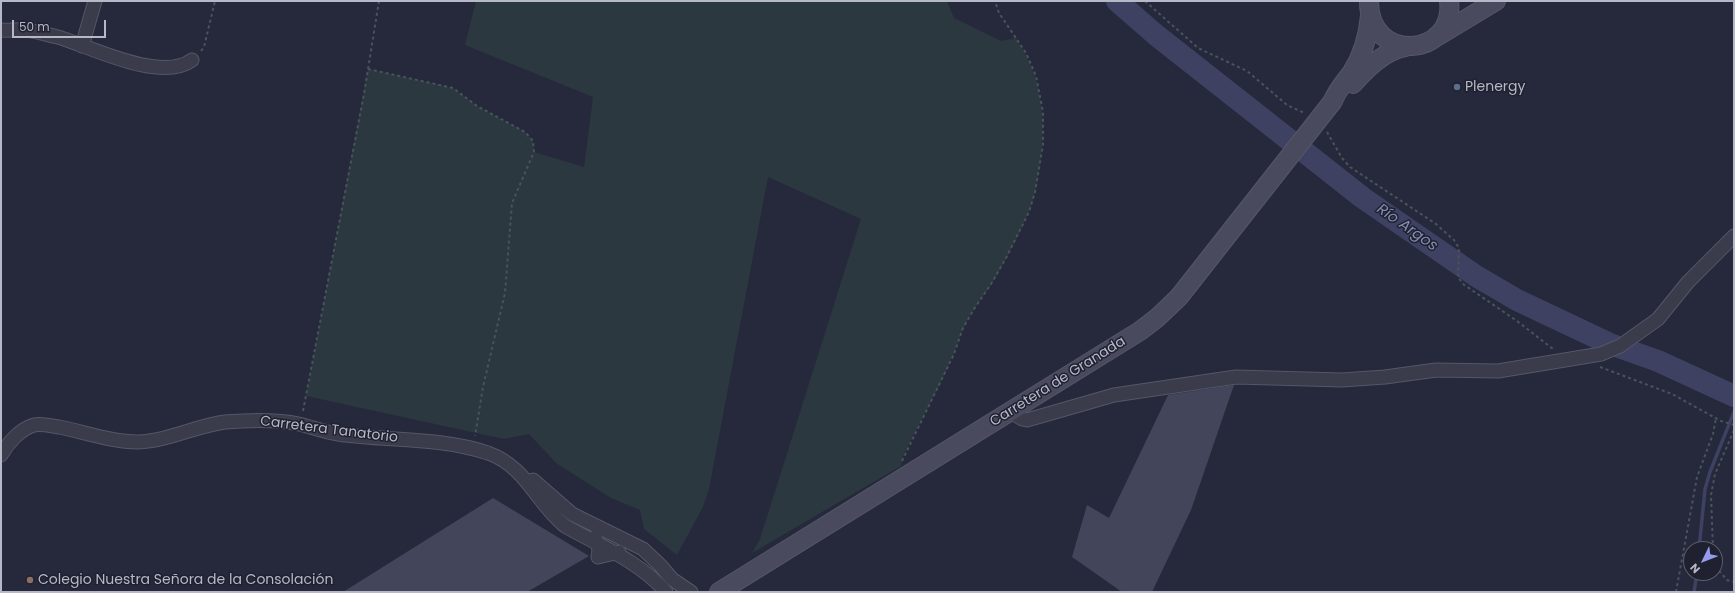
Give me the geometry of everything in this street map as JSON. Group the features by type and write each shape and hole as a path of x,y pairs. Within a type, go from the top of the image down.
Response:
{"main road":[{"path":"1434,38 1442,29 1446,20 1448,1"},
{"name":"Carretera de Granada","path":"719,592 904,476 1011,412 1150,324 1179,297 1333,101 1347,90 1371,65 1392,50 1423,44 1496,1"},
{"path":"1369,8 1376,29 1384,38 1394,44 1406,47"},
{"name":"Carretera de Granada","path":"1333,101 1337,92 1351,73 1361,55 1368,33 1369,8"}],"street":[{"path":"82,46 95,1"},
{"path":"1,30 26,30 58,38 154,67 181,66 192,60"},
{"path":"1011,412 1022,420 1027,420 1114,395 1236,377 1342,380 1385,378 1436,370 1498,371 1562,359 1601,354 1638,336 1658,319 1688,282 1734,236"},
{"name":"Carretera Tanatorio","path":"1,456 11,441 20,432 37,425 67,429 118,440 137,442 162,439 194,428 224,422 274,420 300,424 338,434 415,441 473,449 489,454 512,467 522,475"},
{"path":"522,475 533,480 572,514 643,549 672,579"},
{"path":"522,475 558,521 598,544"},
{"path":"548,493 562,513 590,532 598,544 598,557 614,553 632,552 690,592"},
{"path":"614,553 637,565 650,575 666,592"}],"path":[{"path":"192,60 204,47 215,1"},
{"path":"300,424 368,69 379,1"},
{"path":"904,476 901,466 903,456 954,354 963,328 1006,258 1029,212 1035,192 1043,145 1043,112 1036,76 1026,53 999,13 995,1"},
{"path":"1145,1 1198,48 1247,71 1287,105 1307,114"},
{"path":"368,69 453,88 477,106 525,132 534,141 534,152 512,203 506,293 483,387 473,449"},
{"path":"1326,130 1342,158 1350,167 1436,224 1454,240 1459,248 1458,277 1463,284 1549,344 1562,359"},
{"path":"1598,366 1672,394 1716,418 1734,425"},
{"path":"1676,592 1697,477 1713,434 1716,418"},
{"path":"1712,541 1711,495 1715,474 1734,430"},
{"path":"1723,576 1727,580 1734,582"}],"shaded area":[{"path":"476,1 947,1 954,18 1001,41 1016,38 1034,74 1042,112 1042,152 1035,192 1023,226 1010,252 997,276 963,328 942,380 903,456 901,466 752,553 760,539 861,219 768,177 709,489 703,507 677,555 644,529 640,510 611,498 556,463 529,434 504,439 306,396 368,69 453,88 477,106 525,132 533,141 534,152 584,167 593,97 465,45"}],"building":[{"path":"1234,385 1191,510 1152,592 1122,592 1072,557 1087,505 1109,518 1168,395"},
{"path":"493,498 589,556 527,592 343,592"}],"waterway":[{"name":"Río Argos","path":"1117,1 1156,35 1363,198 1476,276 1517,300 1610,344 1658,361 1734,396"},
{"path":"1700,541 1705,489 1710,472 1734,412"},
{"path":"1694,592 1696,581"}],"place":[{"name":"Plenergy","path":"1457,87"},
{"name":"Colegio Nuestra Señora de la Consolación","path":"30,580"}]}
